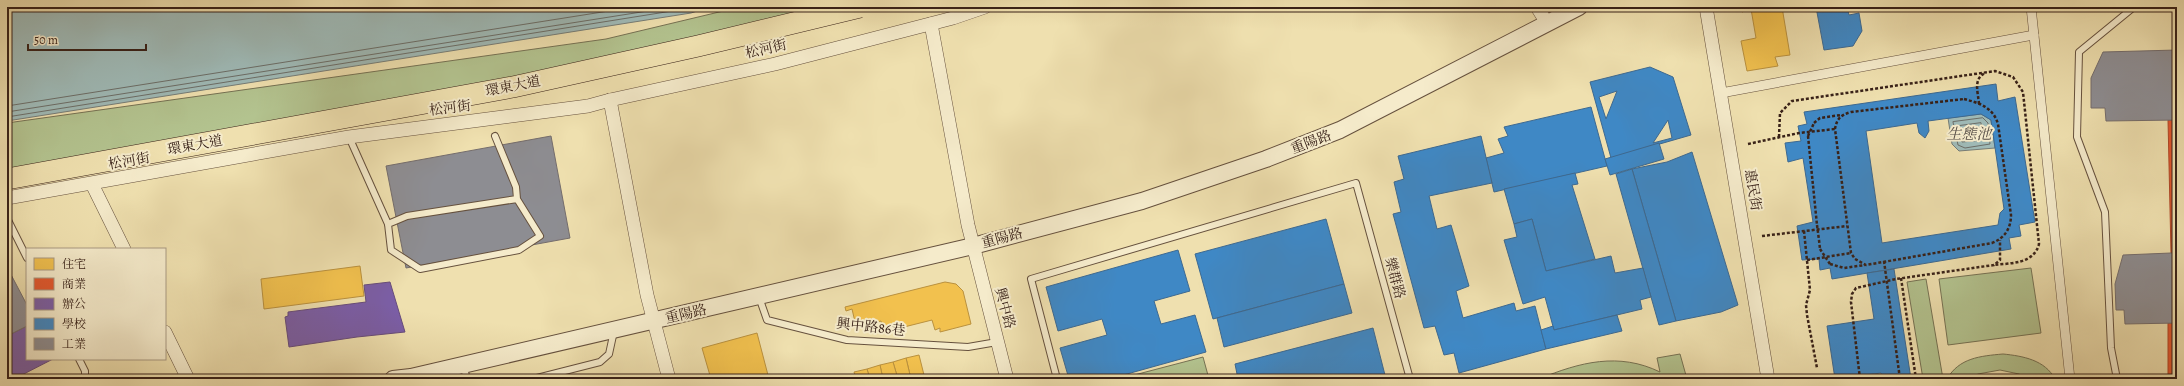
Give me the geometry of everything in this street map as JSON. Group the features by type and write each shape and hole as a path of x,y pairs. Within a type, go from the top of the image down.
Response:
{"highway":[{"name":"環東大道","path":"7,180 519,85 617,65 860,7"}],"street":[{"name":"松河街","path":"7,198 349,137 588,106 775,64 931,24 985,7"},
{"path":"1537,7 1547,23"},
{"name":"重陽路","path":"393,379 465,372 614,330 972,246 1142,201 1266,159 1340,130 1579,7"},
{"name":"惠民街","path":"1706,7 1768,379"},
{"path":"2031,7 2070,379"},
{"name":"興中路","path":"931,24 972,246 1007,379"},
{"path":"1721,93 2034,35"},
{"path":"610,100 653,321 669,379"},
{"path":"92,184 124,248"},
{"path":"166,334 188,379"}],"lane":[{"path":"2117,379 2111,348 2105,212 2077,137 2079,52 2134,7"},
{"path":"349,137 388,224 391,250 420,269 520,250 540,236 517,199 516,187 495,136"},
{"name":"樂群路","path":"1057,379 1031,279 1356,183 1410,379"},
{"path":"388,224 407,216 517,199"},
{"path":"7,218 26,256"},
{"name":"興中路86巷","path":"759,297 767,320 847,340 968,347 997,342"},
{"path":"533,379 600,362 609,354 614,330"},
{"path":"80,360 85,371 85,379"}],"path":[{"path":"1979,104 1978,78 1988,72"},
{"path":"1779,137 1780,113 1792,101 1988,72 2001,72 2013,77 2023,92 2039,241 2038,250 2029,258 1994,265 1901,278 1861,285 1856,288 1852,294 1851,302 1860,379"},
{"path":"1964,99 1979,104 1988,108 1996,116 1998,124 2011,215 2011,224 1999,240 1866,265 1844,268 1830,264 1820,249 1817,224 1808,136 1814,123 1820,118 1842,115 1851,112 1964,99"},
{"path":"1842,115 1836,122 1835,128 1851,253 1855,259 1866,265"},
{"path":"1748,144 1779,137 1835,128"},
{"path":"1762,236 1847,226"},
{"path":"1804,231 1810,290 1806,306 1816,368"},
{"path":"1994,265 2000,260 2001,255 1999,240"},
{"path":"1807,260 1851,253"},
{"path":"1884,261 1900,379"},
{"path":"1901,278 1916,379"}],"green space":[{"path":"740,7 862,7 811,22 7,175 7,123 606,39"},
{"path":"2031,268 2041,333 1948,345 1939,279"},
{"path":"1926,279 1943,379 1923,379 1907,282"},
{"path":"1680,354 1687,379 1539,379 1584,364 1615,361 1630,362 1660,372 1657,358"},
{"path":"2003,354 2033,360 2045,367 2055,379 2027,379 2019,374 2000,370 1978,374 1968,379 1947,379 1952,372 1964,362 1978,357"},
{"path":"1203,357 1209,379 1119,379"}],"water":[{"path":"7,7 710,7 691,13 7,121"},
{"name":"生態池","path":"1981,114 1991,120 1995,148 1959,151 1952,144 1948,118"}],"building: 住宅":[{"path":"1741,7 1782,7 1790,55 1775,57 1778,66 1747,71 1741,41 1756,38 1751,9 1742,12"},
{"path":"360,266 364,296 264,309 261,279"},
{"path":"945,282 956,284 963,291 971,324 940,332 940,328 935,330 932,320 884,332 881,321 860,327 859,321 855,322 852,309 846,311 845,307"},
{"path":"757,333 769,379 711,379 702,348"},
{"path":"919,355 925,379 911,379 906,358"},
{"path":"906,358 911,379 898,379 893,362"},
{"path":"893,362 898,379 883,379 880,365"},
{"path":"880,365 883,379 870,379 867,369"},
{"path":"867,369 870,379 856,379 854,372"},
{"path":"854,375 856,379 842,379 842,378"}],"building: 商業":[{"path":"2168,120 2177,120 2177,253 2171,253"},
{"path":"2168,323 2177,323 2177,379 2168,379"}],"building: 辦公":[{"path":"390,282 405,332 289,347 285,317 288,316 288,312 366,302 364,285"},
{"path":"26,326 26,360 51,360 14,379 9,379 7,336"}],"building: 學校":[{"path":"1816,7 1847,7 1849,15 1859,13 1862,31 1853,46 1824,50"},
{"path":"1650,67 1673,77 1691,135 1611,158 1590,82","holes":["1617,91 1606,119 1599,97","1668,120 1672,138 1653,143"]},
{"path":"1996,84 1998,101 2015,97 2035,222 2019,225 2021,236 2009,238 2011,249 1832,279 1830,268 1820,270 1819,259 1802,260 1797,226 1813,222 1803,158 1788,162 1785,143 1801,141 1798,126 1807,124 1804,112","holes":["1981,114 1991,120 2004,209 2000,213 1998,225 1882,243 1866,131 1917,123 1919,133 1925,138 1929,131 1928,121"]},
{"path":"1591,107 1607,166 1494,192 1486,158 1504,153 1498,139 1508,136 1504,127"},
{"path":"1481,136 1492,183 1429,196 1437,229 1451,225 1469,286 1456,291 1463,318 1514,303 1516,311 1535,306 1546,349 1459,373 1454,353 1444,355 1435,326 1424,328 1393,214 1401,212 1394,182 1404,179 1398,156"},
{"path":"1659,143 1664,159 1610,175 1605,159"},
{"path":"1692,152 1738,305 1721,312 1676,321 1632,169 1667,162"},
{"path":"1632,169 1676,321 1659,325 1616,174"},
{"path":"1575,173 1578,184 1572,185 1595,259 1546,271 1532,219 1514,224 1504,189"},
{"path":"1326,219 1344,284 1213,319 1195,254"},
{"path":"1532,219 1546,271 1611,256 1615,273 1643,268 1651,297 1640,300 1642,309 1554,330 1545,297 1523,304 1504,240 1517,237 1514,224"},
{"path":"1178,250 1190,291 1154,301 1161,324 1195,315 1206,352 1109,379 1069,379 1060,348 1107,335 1102,319 1058,331 1046,287"},
{"path":"1894,269 1911,379 1882,379 1881,373 1835,379 1827,326 1874,319 1867,273"},
{"path":"1344,284 1352,313 1224,347 1217,318"},
{"path":"1617,315 1622,331 1546,349 1541,330 1553,326 1554,330"},
{"path":"1373,328 1386,379 1238,379 1235,364"}],"building: 工業":[{"path":"2177,50 2177,120 2106,121 2105,108 2091,108 2091,78 2103,52"},
{"path":"551,136 570,238 406,268 386,166"},
{"path":"2177,253 2177,323 2125,324 2124,310 2116,310 2115,284 2123,255"},
{"path":"7,267 26,303 26,326 7,336"}]}
